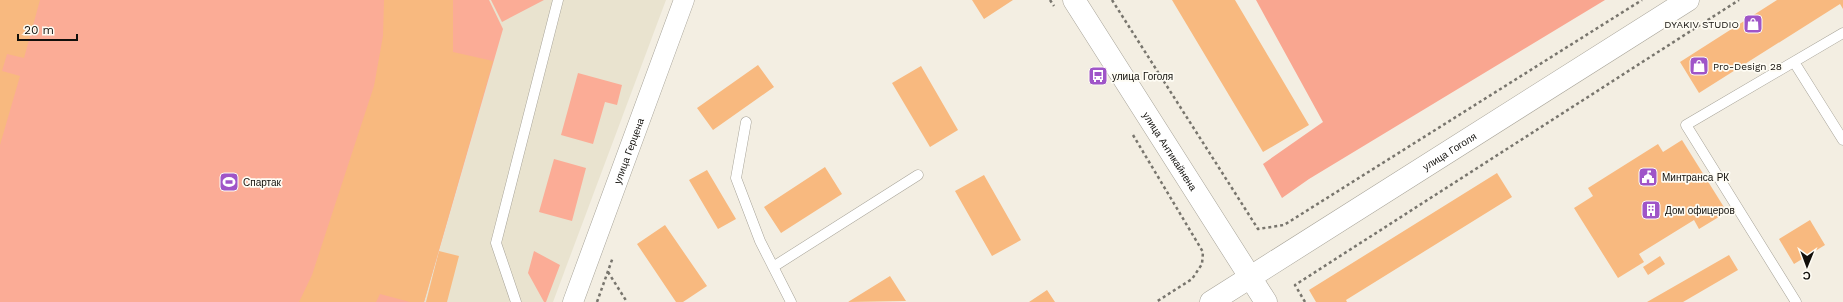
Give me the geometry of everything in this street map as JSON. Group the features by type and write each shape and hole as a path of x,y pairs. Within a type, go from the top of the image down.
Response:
{"main road":[{"name":"улица Гоголя","path":"1211,302 1688,0"},
{"name":"улица Антикайнена","path":"1066,6 1266,302"}],"street":[{"name":"улица Герцена","path":"573,302 684,0"}],"lane":[{"path":"516,302 496,243 558,0"},
{"path":"1794,301 1686,125 1843,33"},
{"path":"1794,62 1843,140"},
{"path":"746,122 736,178 760,241 791,302"},
{"path":"773,267 918,174"}],"path":[{"path":"1050,0 1066,6"},
{"path":"1112,0 1258,229 1284,225 1642,0"},
{"path":"1305,302 1295,285 1739,0"},
{"path":"1130,130 1203,252 1202,264 1192,279 1156,302"},
{"path":"608,271 627,302"}],"shaded area":[{"name":"Спартак","path":"0,0 666,0 553,302 0,302"},
{"name":"Спартак","path":"0,0 489,0 503,29 424,302 0,302"},
{"path":"491,0 544,0 502,22"},
{"path":"1256,0 1605,0 1309,179 1282,198 1263,164 1323,122"},
{"path":"578,73 622,85 617,105 605,102 593,144 561,135"},
{"path":"554,159 586,168 572,221 539,212"},
{"path":"534,251 560,265 546,302 544,302 528,273"}],"building":[{"path":"0,0 40,0 24,58 7,54 2,71 20,76 0,145"},
{"path":"384,0 453,0 453,52 493,61 424,302 410,302 380,294 376,302 299,302 312,275 374,86 383,36"},
{"path":"972,0 1013,0 984,19"},
{"path":"1172,0 1235,0 1309,125 1263,152"},
{"path":"1777,0 1843,0 1843,9 1840,4 1699,93 1680,62"},
{"path":"758,65 774,87 713,130 697,108"},
{"path":"921,66 958,130 930,147 892,83"},
{"name":"Дом офицеров","path":"1682,140 1727,212 1699,229 1694,220 1639,254 1644,262 1618,278 1574,208 1593,196 1588,188 1658,144 1663,152"},
{"path":"825,167 842,194 781,233 764,207"},
{"path":"707,170 736,219 718,229 689,180"},
{"path":"1497,173 1512,197 1346,300 1347,302 1316,302 1309,290"},
{"path":"984,175 1021,240 992,256 955,191"},
{"path":"1810,220 1825,245 1794,264 1779,239"},
{"path":"665,225 707,286 683,302 676,302 637,244"},
{"path":"439,251 459,256 447,302 426,302"},
{"path":"1729,255 1738,270 1683,302 1647,302"},
{"path":"1660,256 1665,264 1648,275 1643,267"},
{"path":"890,276 906,301 848,302"},
{"path":"1047,290 1055,302 1029,302"}],"place":[{"name":"DYAKIV STUDIO","path":"1753,24"},
{"name":"Pro-Design 28","path":"1699,66"},
{"name":"улица Гоголя","path":"1098,76"},
{"name":"Минтранса РК","path":"1648,177"},
{"name":"Спартак","path":"229,182"},
{"name":"Дом офицеров","path":"1651,210"}]}
